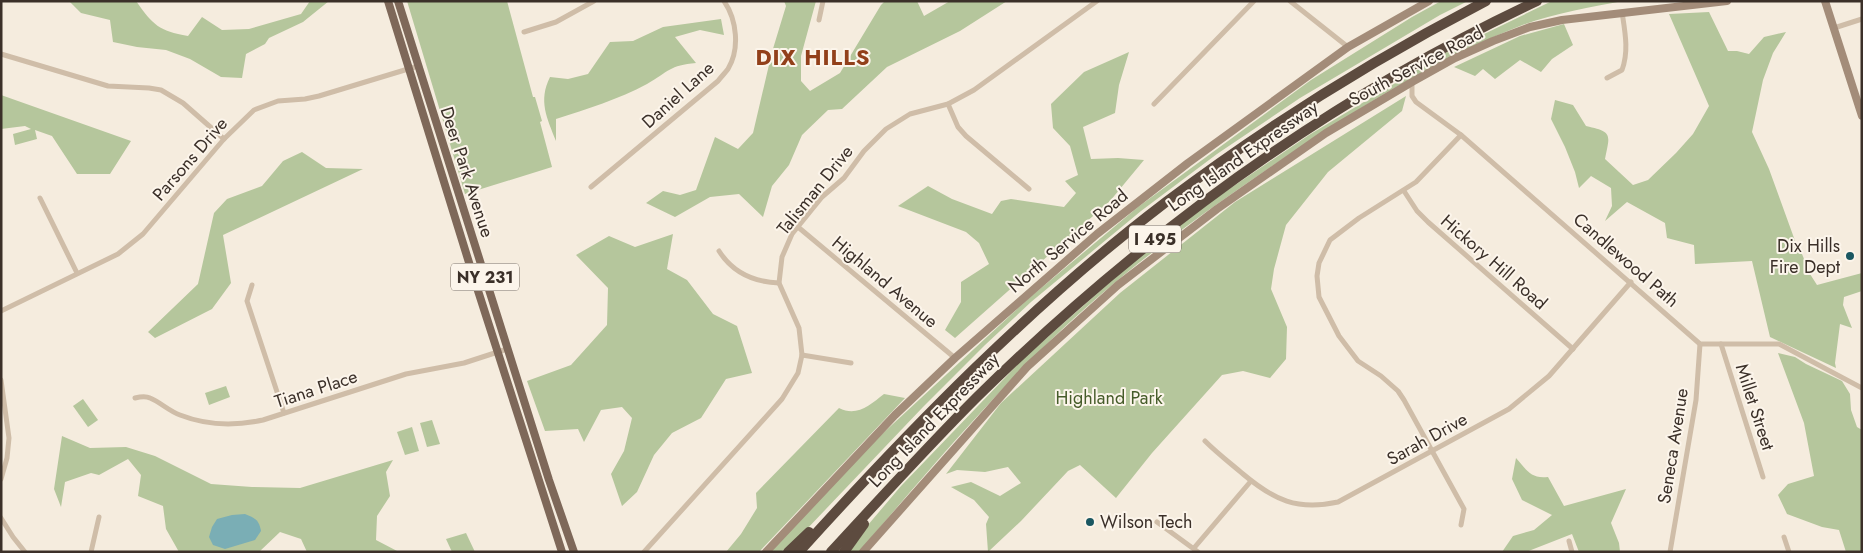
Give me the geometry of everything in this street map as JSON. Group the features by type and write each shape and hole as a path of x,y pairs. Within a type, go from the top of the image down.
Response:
{"highway":[{"name":"Long Island Expressway","path":"799,552 830,517 962,382 1014,332 1107,250 1165,203 1224,160 1327,90 1486,1"},
{"name":"Long Island Expressway","path":"831,552 977,397 1079,303 1178,221 1229,183 1339,109 1452,44 1537,1"},
{"path":"844,552 931,444"},
{"path":"788,552 812,529 830,517"}],"main road":[{"name":"Deer Park Avenue","path":"388,1 471,269 562,552"},
{"name":"Deer Park Avenue","path":"398,1 546,472 574,552"},
{"name":"North Service Road","path":"766,552 895,415 955,358 1097,234 1165,180 1348,47 1430,1"},
{"name":"South Service Road","path":"864,551 1027,367 1118,285 1217,209 1326,133 1412,82 1485,44 1530,27 1562,20 1622,12 1727,1"},
{"path":"1825,1 1862,116"}],"street":[{"path":"524,32 556,22 594,1"},
{"name":"Daniel Lane","path":"591,187 718,81 728,69 733,56 735,30 732,16 724,1"},
{"path":"818,20 823,1"},
{"name":"Talisman Drive","path":"779,284 782,257 798,227 822,197 844,178 864,151 886,129 910,114 948,104 974,90 1097,1"},
{"path":"1154,104 1254,1"},
{"path":"1290,1 1348,47"},
{"path":"1607,78 1622,70 1626,60 1627,49 1622,12"},
{"path":"1834,28 1862,19"},
{"path":"1,54 108,86 161,90 183,103 224,139"},
{"name":"Parsons Drive","path":"1,311 118,254 143,234 224,139 249,113 265,104 319,96 418,66"},
{"name":"Candlewood Path","path":"1412,82 1412,96 1416,102 1441,118 1461,135 1700,344"},
{"path":"948,104 958,127 966,136 1029,189"},
{"path":"1461,135 1427,172 1404,191 1359,218 1330,240 1319,263 1318,288 1322,303 1339,336 1358,361 1381,376 1398,391 1408,406 1464,509 1462,525"},
{"name":"Hickory Hill Road","path":"1404,191 1417,211 1428,222 1573,349"},
{"path":"40,198 77,273"},
{"name":"Highland Avenue","path":"798,227 955,358"},
{"path":"644,552 782,398 798,373 802,355 799,328 779,284 750,278 738,272 727,263 719,251"},
{"name":"Sarah Drive","path":"1205,441 1251,481 1280,500 1309,506 1338,502 1351,497 1509,409 1549,376 1631,282"},
{"path":"252,285 247,301 284,414"},
{"path":"1700,344 1779,344 1862,388"},
{"name":"Seneca Avenue","path":"1670,552 1696,400 1700,344"},
{"name":"Millet Street","path":"1721,344 1763,477"},
{"name":"Tiana Place","path":"135,398 149,397 180,415 199,422 244,424 284,414 406,374 464,363 507,349"},
{"path":"802,355 851,362"},
{"path":"1,380 8,438 7,458 1,479"},
{"path":"1157,522 1196,550 1251,481"},
{"path":"91,552 99,516"},
{"path":"1,518 25,552"},
{"path":"1784,537 1789,552"},
{"path":"1569,541 1572,552"}],"green space":[{"path":"69,1 136,1 147,16 158,26 170,32 188,36 202,17 222,30 249,29 301,14 310,1 329,1 303,22 269,38 265,44 246,54 242,78 221,77 190,59 166,50 113,42 110,20 81,13"},
{"path":"407,1 507,1 533,97 535,97 542,121 540,122 552,167 465,194"},
{"path":"784,1 816,1 801,56 801,81 810,91 840,73 885,1 917,1 924,16 950,1 1007,1 960,31 887,67 842,109 828,110 802,135 789,165 772,186 763,217 739,194 710,197 675,217 646,203 663,191 680,195 696,190 715,137 738,149 753,133 772,52 786,6"},
{"path":"1441,1 1468,1 1440,15 1300,98 1217,154 1141,211 1031,302 985,345 806,530 781,552 770,552 867,448 1028,299 1138,207 1311,80"},
{"path":"1552,1 1623,1 1571,11 1532,22 1464,51 1410,79 1357,111 1272,166 1206,212 1141,261 1079,313 976,418 859,552 848,552 862,532 901,486 1025,357 1141,255 1216,198 1309,135 1447,52"},
{"path":"1709,12 1728,51 1749,54 1764,37 1786,32 1773,53 1763,80 1752,132 1769,169 1798,249 1800,249 1810,274 1817,285 1862,273 1862,291 1844,297 1843,305 1852,328 1840,324 1836,368 1770,337 1752,261 1695,264 1694,245 1667,238 1665,223 1627,202 1605,221 1612,206 1611,188 1591,176 1579,188 1565,147 1551,119 1555,100 1573,105 1586,126 1601,130 1608,135 1605,159 1633,185 1648,180 1693,134 1709,106 1669,14"},
{"path":"721,19 724,35 700,30 675,37 696,63 675,67 647,84 625,94 556,119 556,141 547,117 544,102 546,86 550,77 568,79 588,74 610,42 633,41 663,27"},
{"path":"1564,24 1573,45 1552,59 1541,72 1520,60 1495,79 1483,69 1475,76 1454,67 1520,36"},
{"path":"1129,52 1119,85 1115,113 1083,127 1091,159 1118,158 1144,160 1110,201 955,338 945,330 961,302 961,282 989,264 979,243 966,232 898,206 928,186 952,199 992,214 1001,201 1011,199 1064,207 1076,193 1065,181 1078,175 1070,146 1053,128 1051,104 1084,72"},
{"path":"1,95 131,141 110,174 77,174 52,136 35,130 37,139 15,145 13,134 31,129 25,126 1,129"},
{"name":"Highland Park","path":"1406,96 1402,111 1328,172 1286,225 1274,269 1271,289 1287,327 1286,359 1270,378 1243,371 1222,375 1152,453 1116,498 1080,465 1068,471 1021,521 988,552 986,524 989,517 974,500 951,487 971,482 1000,496 1021,483 1008,467 985,472 957,470 946,474 1001,403 1120,293 1235,202"},
{"path":"302,152 326,168 363,169 223,235 231,283 212,309 155,338 148,332 198,284 214,213 227,199 262,186 283,161"},
{"path":"673,234 667,269 687,280 713,314 737,326 752,373 726,379 701,418 672,433 654,455 637,492 622,506 611,474 624,451 632,418 622,407 601,410 584,442 578,429 545,431 527,381 571,365 607,325 608,288 576,255 609,236 635,247"},
{"path":"1778,353 1795,357 1842,381 1850,394 1851,410 1857,427 1862,430 1862,552 1846,552 1839,530 1822,527 1787,514 1778,495 1788,484 1814,476 1804,423"},
{"path":"226,386 230,397 209,405 205,393"},
{"path":"884,394 905,398 759,552 726,552 741,534 757,508 756,493 839,408 852,411 857,410 868,406"},
{"path":"83,399 98,420 88,427 73,406"},
{"path":"432,420 440,444 427,447 420,423"},
{"path":"412,427 419,451 405,455 397,432"},
{"path":"62,436 90,448 126,447 155,456 211,484 252,487 300,488 393,460 386,472 390,496 377,516 376,540 399,552 307,552 301,539 280,532 259,552 179,552 166,529 163,506 138,496 141,475 128,459 99,475 91,473 65,482 61,507 54,489"},
{"path":"1516,458 1533,475 1548,477 1564,506 1626,489 1611,523 1619,543 1620,552 1579,552 1572,534 1526,552 1502,552 1513,536 1534,530 1552,515 1522,500 1512,479"},
{"path":"466,533 475,552 452,552 446,539"}],"water":[{"path":"245,514 254,518 259,524 261,531 255,540 225,549 213,545 209,537 217,519"}],"place":[{"name":"Dix Hills Fire Dept","path":"1850,256"},
{"name":"Wilson Tech","path":"1090,522"}],"district":[{"name":"DIX HILLS","path":"813,57"}]}
